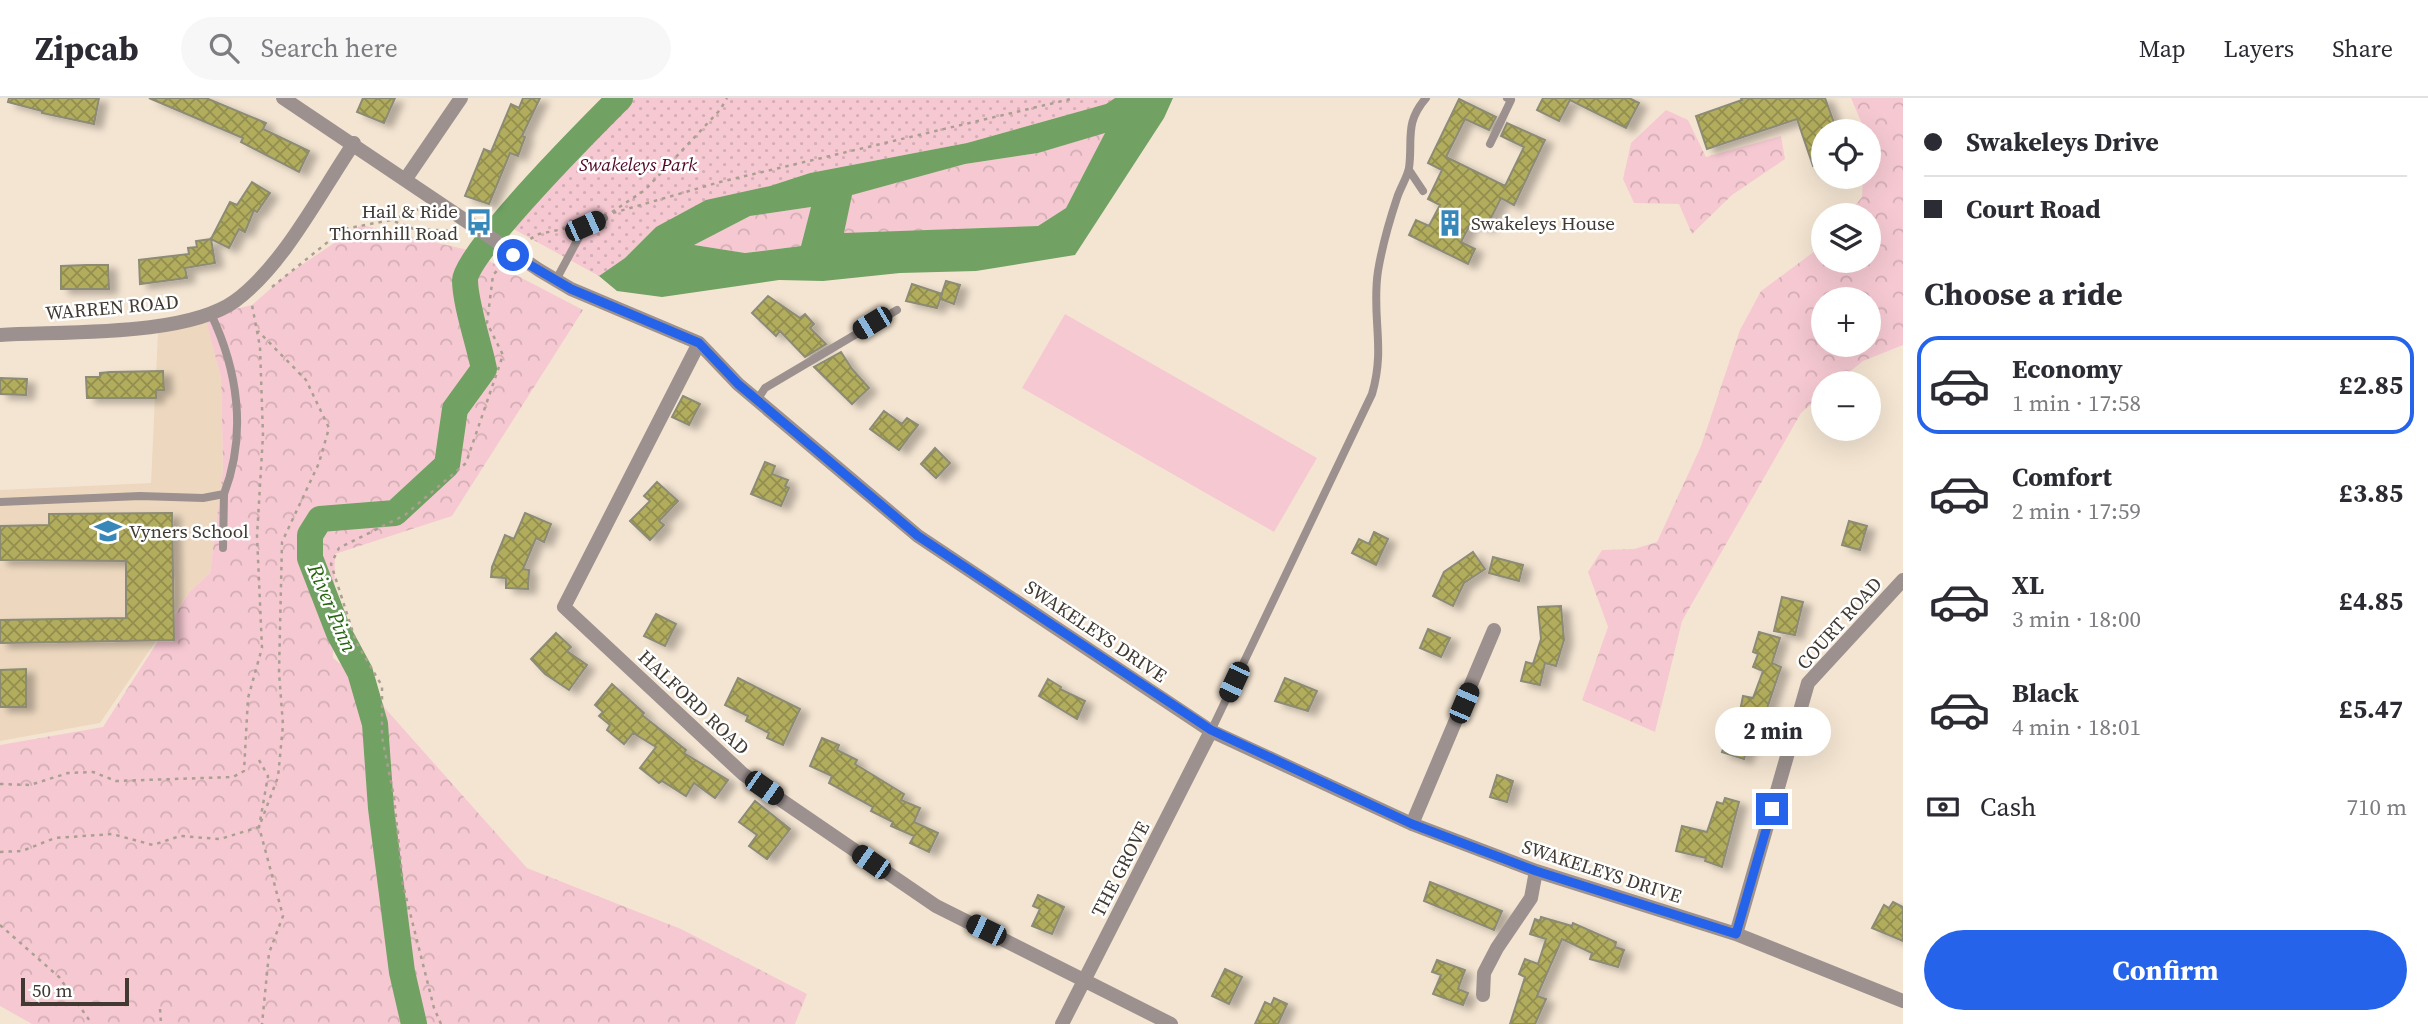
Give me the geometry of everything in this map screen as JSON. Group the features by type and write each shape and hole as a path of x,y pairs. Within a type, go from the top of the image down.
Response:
{"street":[{"name":"SWAKELEYS DRIVE","path":"283,98 354,143 509,252 571,289 699,343 757,400 918,536 1211,730 1412,824 1536,871 1736,934 1903,1001"},
{"path":"405,180 461,98"},
{"name":"WARREN ROAD","path":"0,335 155,327 211,314 235,301 270,266 354,143"},
{"name":"HALFORD ROAD","path":"699,343 564,607 743,774 936,906 1171,1024"},
{"name":"COURT ROAD","path":"1736,934 1808,683 1903,580"},
{"path":"1412,824 1494,630"},
{"name":"THE GROVE","path":"1062,1024 1211,730"},
{"path":"1483,995 1484,973 1497,948 1531,898 1536,871"}],"lane":[{"path":"1211,730 1371,394 1379,368 1375,299 1378,273 1397,196 1409,170 1413,116 1426,98"},
{"path":"1490,144 1511,100 1507,98"},
{"path":"1409,170 1423,191"},
{"path":"556,280 585,226 607,216"},
{"path":"757,400 765,388 897,310"},
{"path":"211,314 224,340 234,383 238,428 234,467 225,494 223,548"},
{"path":"0,502 140,496 203,498 225,494"}],"path":[{"path":"607,216 645,190 720,110 727,98"},
{"path":"607,216 720,182 1075,98"},
{"path":"268,291 344,229 391,220 422,208"},
{"path":"391,220 414,229 452,233 466,223"},
{"path":"441,1024 433,1008 402,885 394,797 387,775 382,737 382,686 356,642 331,565 339,548 405,515 466,463 503,355 488,323 489,291 494,275 509,252 523,243 540,234 585,226"},
{"path":"0,783 30,785 68,773 93,772 116,781 233,777 244,771 248,698 262,648 257,554 263,435 258,331 252,305 260,298"},
{"path":"258,331 306,380 329,428 319,463 282,542 279,672 284,725 278,777 259,827"},
{"path":"259,760 268,776 259,827 283,916 269,953 262,1024"},
{"path":"0,852 22,851 55,838 112,834 153,845 180,836 220,839 259,827"},
{"path":"0,925 59,977 92,1024"},
{"path":"160,1009 161,1024"}],"shaded area":[{"path":"1115,98 1173,98 1164,118 1075,255 976,271 900,273 823,281 779,280 662,297 617,291 599,276 625,258 656,227 706,200 770,186 810,173 967,143 1106,104","holes":["1105,133 1066,208 1038,226 844,233 852,195 965,164 1038,153","811,207 801,246 745,253 694,245 750,216"]},
{"name":"Vyners School","path":"208,322 221,378 223,471 210,573 190,591 100,723 0,741 0,490 151,483 158,331"}],"green space":[{"name":"Swakeleys Park","path":"614,98 1115,98 1106,104 967,143 810,173 770,186 656,227 625,258 599,276 497,220"},
{"path":"1851,98 1903,98 1903,345 1881,354 1881,287 1811,287 1811,357 1873,357 1851,371 1811,371 1811,404 1801,413 1682,621 1655,732 1582,700 1608,627 1588,572 1602,550 1634,549 1657,542 1701,446 1740,330 1761,291 1811,254 1811,273 1881,273 1881,203 1857,203 1862,197 1862,189 1881,189 1881,119 1860,119"},
{"path":"1666,110 1688,120 1706,157 1781,136 1785,159 1732,195 1692,234 1679,204 1634,203 1623,179 1631,143"},
{"path":"1106,132 1066,208 1038,226 844,234 851,195 965,164 1038,153"},
{"path":"811,207 801,246 745,253 693,245 750,216"},
{"path":"361,225 468,250 583,310 452,516 335,554 333,658 360,680 527,868 681,929 807,994 795,1024 32,1024 0,1006 0,745 103,727 190,591 210,573 223,470 221,378 205,316 252,305 285,276"},
{"path":"1065,314 1317,458 1274,532 1022,388"}],"building":[{"path":"9,98 99,98 94,124 42,113 8,102"},
{"path":"149,98 206,98 266,123 263,129 309,151 299,172 241,142 243,138"},
{"path":"363,98 395,98 384,123 357,112"},
{"path":"523,98 540,98 522,136 525,137 518,156 510,153 489,204 465,196 484,149 491,152 511,104 519,108"},
{"path":"1543,98 1629,98 1639,103 1626,128 1570,100 1559,121 1537,110"},
{"path":"1741,98 1825,98 1833,119 1811,119 1811,160 1797,119 1707,149 1696,116 1742,100"},
{"path":"1459,99 1496,117 1489,130 1465,119 1446,157 1505,186 1524,147 1501,136 1507,123 1545,140 1514,205 1501,198 1486,228 1472,221 1461,242 1475,249 1468,264 1409,235 1416,220 1429,226 1440,205 1428,199 1442,170 1428,163"},
{"path":"252,182 270,193 257,212 254,210 245,232 239,229 229,248 211,239 230,202 237,205"},
{"path":"211,239 215,263 185,268 187,278 140,284 139,260 189,254 188,248 197,247 196,241"},
{"path":"108,265 109,289 61,289 61,266"},
{"path":"946,281 960,285 954,304 940,299"},
{"path":"912,284 942,294 937,308 906,301"},
{"path":"768,296 800,318 805,314 814,324 810,328 826,344 805,357 780,331 776,336 752,313"},
{"path":"841,352 869,388 852,404 814,367"},
{"path":"163,371 164,390 156,390 156,398 87,398 86,377 100,377 100,373 110,372"},
{"path":"0,378 27,379 26,395 0,394"},
{"path":"683,396 700,404 689,425 672,417"},
{"path":"884,411 902,424 907,418 918,425 899,450 870,429"},
{"path":"935,448 950,463 936,478 921,464"},
{"path":"765,462 775,466 772,474 788,480 785,486 789,488 781,506 751,494"},
{"path":"657,482 678,501 659,521 664,525 650,540 630,521 650,501 644,496"},
{"path":"172,513 174,640 0,643 0,620 126,618 126,561 0,560 0,526 49,525 49,514"},
{"path":"525,513 551,524 544,542 536,538 523,569 529,570 528,589 506,588 506,578 491,577 492,567 505,535 514,539"},
{"path":"1849,521 1867,526 1860,550 1842,545"},
{"path":"1374,532 1388,539 1376,565 1352,553 1359,539 1369,544"},
{"path":"1473,552 1485,569 1464,583 1453,606 1433,596 1444,572"},
{"path":"1493,557 1523,565 1519,581 1489,573"},
{"path":"1782,597 1803,602 1795,635 1774,631"},
{"path":"1561,606 1564,640 1556,666 1545,663 1540,685 1521,681 1526,662 1533,664 1541,639 1538,607"},
{"path":"656,614 676,624 665,646 644,636"},
{"path":"1428,629 1450,638 1441,657 1420,648"},
{"path":"1759,632 1780,638 1772,663 1781,667 1761,726 1759,725 1752,746 1748,745 1744,759 1722,752 1728,734 1735,736 1743,696 1753,698 1763,671 1753,667 1758,654 1753,652"},
{"path":"556,633 571,647 567,651 587,665 569,690 545,674 531,659"},
{"path":"26,669 26,707 0,707 0,670"},
{"path":"738,678 800,709 783,745 767,738 769,733 746,721 748,716 725,705"},
{"path":"1285,678 1317,691 1308,711 1275,701"},
{"path":"1048,679 1061,687 1060,689 1085,701 1077,719 1039,696"},
{"path":"612,684 644,713 642,715 686,750 684,753 728,780 715,798 694,783 686,796 662,781 659,783 640,768 656,747 633,733 624,744 607,730 610,725 599,716 603,712 595,705"},
{"path":"822,738 839,745 837,750 857,760 855,764 904,794 901,800 920,808 914,822 938,833 929,852 910,843 914,836 891,826 893,822 871,811 873,807 829,783 832,776 810,766"},
{"path":"1497,775 1513,781 1507,802 1490,797"},
{"path":"1725,798 1739,802 1722,867 1705,861 1706,858 1676,851 1682,826 1707,832 1717,802 1723,804"},
{"path":"755,801 790,829 767,859 749,846 757,835 739,822"},
{"path":"1430,882 1502,911 1494,930 1424,901"},
{"path":"1038,895 1064,907 1052,934 1032,926 1040,909 1033,906"},
{"path":"1893,902 1903,907 1903,941 1872,928 1884,905 1889,908"},
{"path":"1541,917 1572,926 1573,923 1616,942 1615,947 1624,950 1618,967 1590,959 1592,953 1562,939 1537,996 1546,999 1535,1024 1510,1024 1525,977 1519,974 1525,959 1538,964 1546,939 1530,934 1535,919 1540,921"},
{"path":"1437,960 1465,970 1458,989 1468,993 1463,1005 1433,994 1441,975 1432,972"},
{"path":"1225,969 1242,977 1229,1004 1212,996"},
{"path":"1274,998 1287,1004 1278,1024 1255,1024 1265,1002 1271,1005"}],"waterway":[{"name":"River Pinn","path":"414,1024 402,972 381,808 375,724 360,672 339,633 310,558 310,535 320,519 395,513 447,465 455,409 484,369 466,289 465,280 470,266 507,218 620,98"}],"place":[{"name":"Hail & Ride Thornhill Road","path":"479,222"},
{"name":"Swakeleys House","path":"1450,223"},
{"name":"Vyners School","path":"108,531"}],"route":[{"path":"513,255 571,289 699,343 738,384 918,536 1211,730 1412,824 1536,871 1736,934 1772,809"}]}
